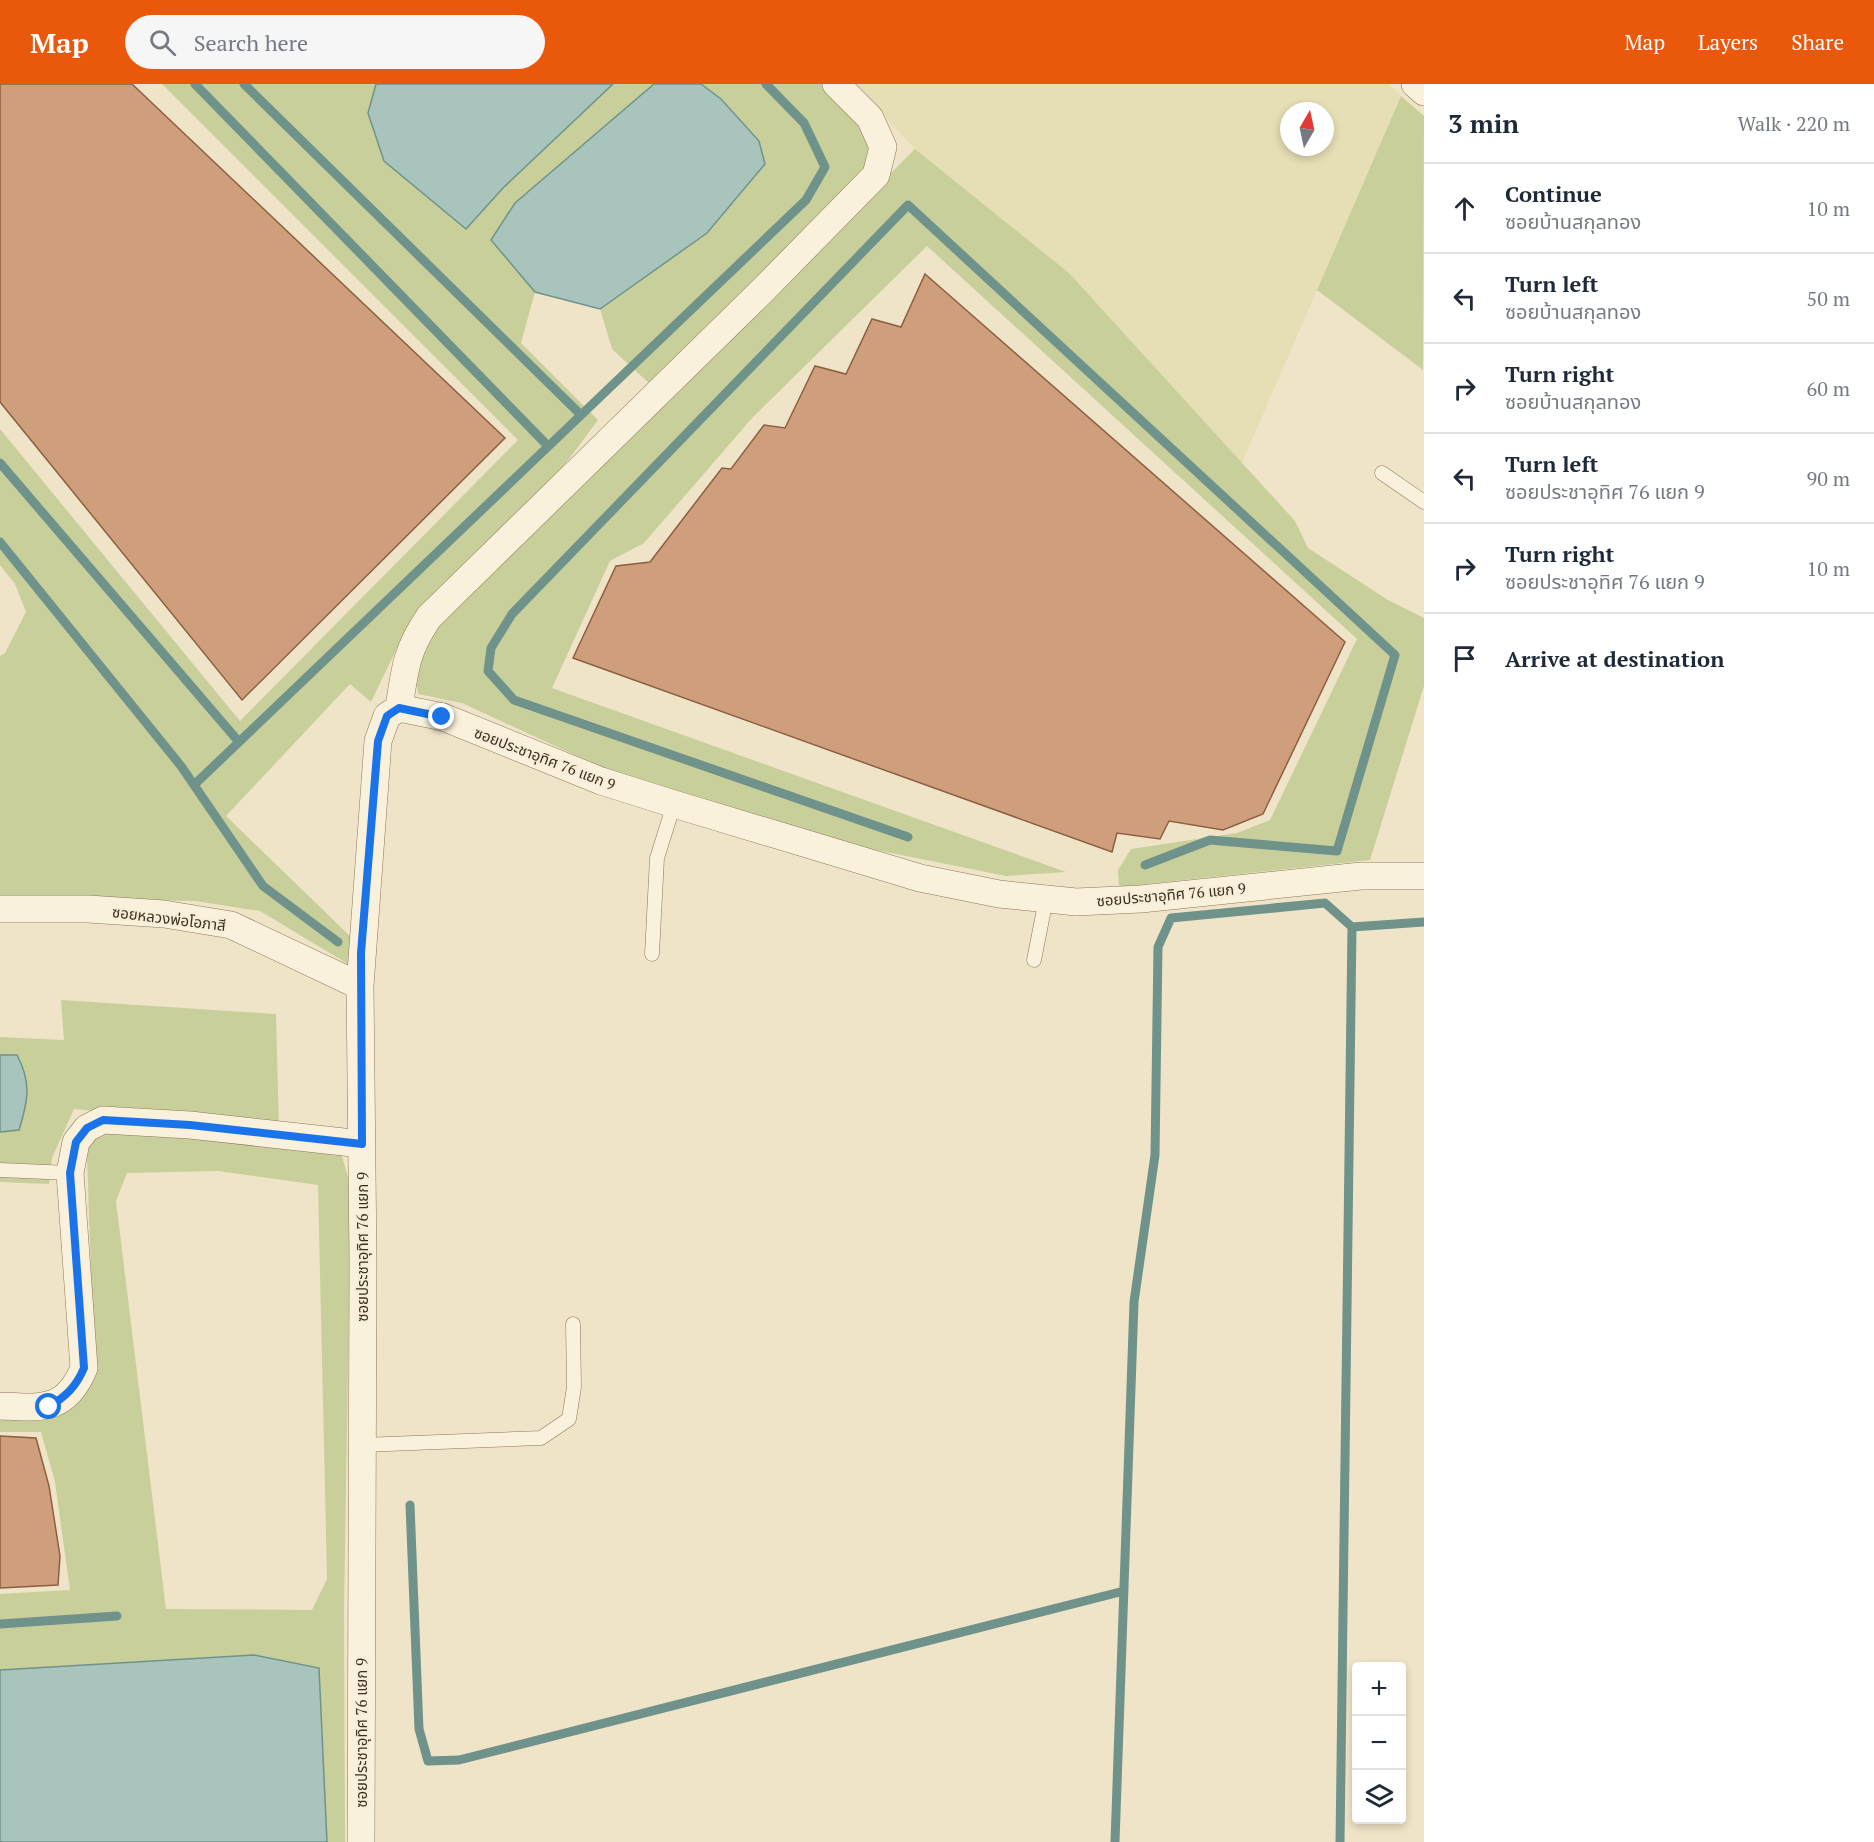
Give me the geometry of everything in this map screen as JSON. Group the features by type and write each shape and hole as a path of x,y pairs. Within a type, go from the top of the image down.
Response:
{"street":[{"path":"399,708 407,656 414,639 429,617 762,291 876,175 883,147 870,118 836,84"},
{"path":"1415,84 1424,92"},
{"name":"ซอยประชาอุทิศ 76 แยก 9","path":"361,1842 362,1144 360,986 378,741 387,716 399,708 442,717 601,781 920,878 999,894 1076,902 1141,899 1362,876 1424,876"},
{"name":"ซอยหลวงพ่อโอภาสี","path":"0,909 88,909 164,914 231,925 360,986"},
{"path":"0,1406 34,1409 49,1407 78,1383 84,1368 70,1173 76,1142 87,1128 103,1120 190,1125 362,1144"}],"lane":[{"path":"1382,473 1424,502"},
{"path":"652,954 657,858 674,804"},
{"path":"1034,960 1046,899"},
{"path":"0,1170 70,1173"},
{"path":"362,1446 541,1438 568,1419 574,1387 573,1324"}],"shaded area":[{"path":"855,84 1388,84 1401,96 1242,463 1069,273 915,149"}],"green space":[{"path":"162,84 654,84 515,203 491,240 535,292 521,343 598,420 557,475 499,534 399,644 371,702 350,684 226,816 353,939 348,964 260,911 195,901 0,898 0,656 5,653 26,612 15,584 0,565 0,429 240,721 518,440"},
{"path":"701,84 825,84 863,122 872,145 865,173 652,386 612,349 600,309 707,233 721,99"},
{"path":"1401,96 1424,116 1423,370 1317,290"},
{"path":"915,149 1069,273 1295,521 1308,548 1388,600 1424,618 1424,686 1370,860 1119,887 1118,870 1131,849 1237,833 1270,820 1357,639 927,246 753,417 644,543 610,561 552,688 1066,872 1006,876 851,845 616,774 462,703 418,694 414,664 424,641"},
{"path":"61,1000 276,1014 279,1128 74,1109 52,1158 49,1184 0,1182 0,1132 19,1130 17,1055 0,1055 0,1037 64,1040"},
{"path":"132,1132 340,1150 351,1187 344,1609 345,1842 327,1842 319,1668 254,1655 0,1670 0,1594 70,1590 55,1482 41,1432 0,1432 0,1414 55,1416 88,1390 94,1371 87,1153 92,1140 109,1133","holes":["218,1171 318,1185 327,1579 312,1610 166,1609 116,1201 127,1173"]}],"water":[{"path":"376,84 613,84 503,188 466,229 384,161 368,113"},
{"path":"654,84 701,84 721,99 759,141 765,164 707,233 600,309 535,292 491,240 515,203"},
{"path":"0,1055 17,1055 25,1074 27,1092 19,1130 0,1132"},
{"path":"254,1655 319,1668 327,1842 0,1842 0,1670"}],"building":[{"path":"0,84 132,84 505,438 242,700 0,402"},
{"path":"925,274 1345,642 1263,814 1223,830 1169,821 1160,839 1117,833 1112,852 573,658 616,566 650,562 722,468 731,469 764,425 785,428 815,366 846,374 872,319 901,327"},
{"path":"0,1436 36,1438 49,1486 60,1556 58,1585 0,1588"}],"waterway":[{"path":"195,84 548,446"},
{"path":"244,84 581,415"},
{"path":"194,785 806,200 825,167 804,123 766,84"},
{"path":"908,837 514,700 488,671 491,648 512,614 908,205 1395,655 1337,851 1210,840 1145,865"},
{"path":"0,463 239,742"},
{"path":"0,542 181,766 263,886 338,942"},
{"path":"1115,1842 1134,1302 1155,1155 1158,947 1171,918 1325,903 1352,927 1424,922"},
{"path":"1340,1842 1352,927"},
{"path":"410,1505 419,1729 428,1761 459,1760 1124,1591"},
{"path":"0,1624 117,1616"}],"route":[{"path":"49,1407 78,1383 84,1368 70,1173 76,1142 87,1128 103,1120 190,1125 362,1144 361,953 378,741 387,716 399,708 442,717"}]}
